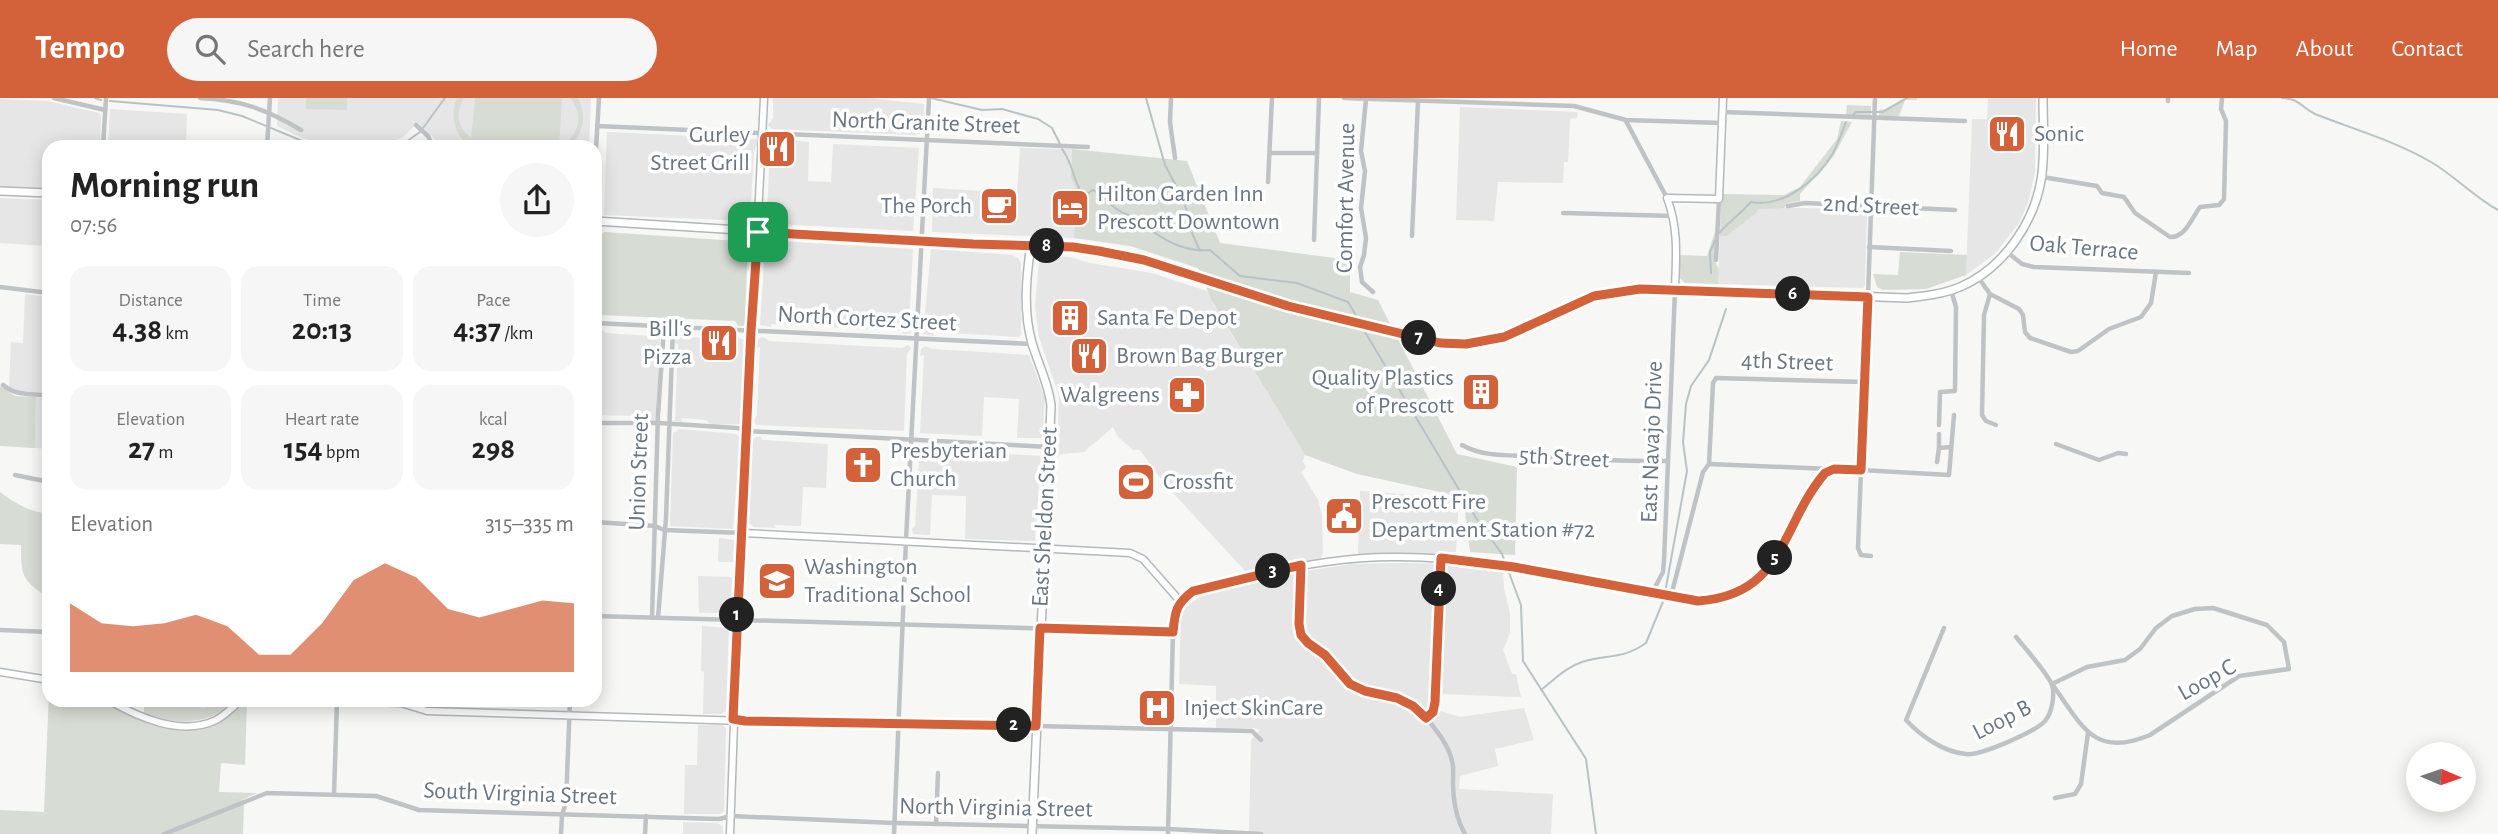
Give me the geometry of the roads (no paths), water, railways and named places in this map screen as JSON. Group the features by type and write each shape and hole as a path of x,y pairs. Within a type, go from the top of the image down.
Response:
{"main road":[{"path":"602,221 921,241 1073,247 1144,260 1288,306 1405,335 1440,343 1466,344 1512,334 1594,296 1640,289 1907,298 1951,290 1978,276 2007,252 2020,236 2029,218 2042,177 2043,98"},
{"path":"0,191 42,193"},
{"name":"East Sheldon Street","path":"1031,245 1026,312 1028,329 1050,395 1032,830"}],"street":[{"path":"54,98 104,110"},
{"path":"103,140 106,98"},
{"path":"200,98 244,104 269,111 301,130"},
{"path":"268,140 270,98"},
{"path":"596,140 599,98"},
{"path":"730,834 737,620 764,98"},
{"path":"894,834 929,98"},
{"path":"1171,98 1170,122 1175,158"},
{"path":"1268,182 1272,98"},
{"path":"1314,240 1319,98"},
{"path":"1344,98 1574,106 1626,120 1722,123"},
{"name":"Comfort Avenue","path":"1366,98 1361,151 1365,171 1361,208 1366,244 1360,267 1362,282 1373,292"},
{"path":"1716,260 1723,98"},
{"path":"1871,556 1861,555 1858,548 1875,98"},
{"path":"2042,177 2097,186 2102,193 2124,197 2135,212 2175,238 2181,235 2200,207 2218,205 2224,199 2226,121 2221,109 2222,98"},
{"path":"1412,236 1418,101"},
{"path":"1723,112 1965,121"},
{"path":"1626,120 1674,216 1677,234 1675,290"},
{"path":"416,125 430,140"},
{"name":"North Granite Street","path":"597,126 1088,147"},
{"path":"1270,153 1317,153"},
{"path":"1667,198 1719,199"},
{"name":"2nd Street","path":"1788,206 1796,203 1955,210"},
{"path":"1563,213 1674,216"},
{"path":"1869,247 1951,251"},
{"name":"Oak Terrace","path":"1978,276 1990,294 2019,309 2023,315 2025,332 2031,338 2071,352 2078,351 2109,329 2141,317 2151,303 2156,272 2034,267 2022,264 2007,252"},
{"path":"2156,272 2189,273"},
{"path":"0,286 42,291"},
{"name":"East Navajo Drive","path":"1652,593 1663,572 1664,561 1675,290"},
{"path":"1939,425 1940,392 1955,390 1956,307 1951,290"},
{"path":"1990,294 1984,315 1982,415 1986,421 1996,425"},
{"name":"North Cortez Street","path":"602,323 1032,344"},
{"name":"Union Street","path":"655,618 664,327"},
{"name":"Union Street","path":"655,618 664,530 673,327"},
{"name":"4th Street","path":"1709,464 1713,383 1716,378 1864,382"},
{"path":"3,385 19,393 42,395"},
{"path":"1667,596 1703,472 1709,464 1949,475 1954,415"},
{"path":"602,423 670,423 747,431 1049,447"},
{"path":"1937,462 1938,434"},
{"path":"2056,444 2099,460 2118,453 2126,454"},
{"name":"5th Street","path":"1462,445 1492,454 1667,461"},
{"path":"1938,448 1951,447"},
{"path":"1168,832 1174,615 1180,601 1193,591 1301,565 1377,557 1441,558 1497,564 1698,601 1714,600 1751,585 1771,564 1818,481 1825,473 1834,469"},
{"path":"15,475 42,481"},
{"path":"602,522 656,526 664,530 1130,553 1143,559 1180,601"},
{"path":"1426,718 1433,712 1435,702 1441,558"},
{"path":"1301,565 1301,635 1325,655 1350,684 1365,691 1397,698 1413,706 1426,718 1444,743 1453,762 1453,795 1458,821 1465,834"},
{"name":"Loop C","path":"2052,684 2087,667 2125,660 2140,649 2157,628 2172,616 2194,609 2213,608 2267,625 2284,642 2289,669 2239,676 2150,735 2113,744 2100,742 2088,732"},
{"path":"602,616 1173,632"},
{"name":"Loop B","path":"1944,628 1906,720 1927,739 1963,754 1976,755 2036,728 2045,721 2050,712 2053,701 2052,684 2016,637"},
{"path":"0,630 42,632"},
{"path":"0,672 42,679"},
{"path":"2052,684 2088,732 2081,784 2075,794 2055,798"},
{"path":"121,707 148,720 188,725 205,724 218,719 233,707"},
{"path":"334,795 337,707"},
{"path":"418,707 427,711 1252,731 1261,740"},
{"path":"561,834 566,803 570,707"},
{"path":"936,824 938,773"},
{"name":"South Virginia Street","path":"164,834 267,793 376,796 419,810 562,815 731,816"},
{"path":"645,834 646,816"},
{"name":"North Virginia Street","path":"731,816 1032,830 1261,834"}],"waterway":[{"path":"95,98 101,100"},
{"path":"423,128 445,98"},
{"path":"931,98 982,110 1002,109 1038,119 1052,128 1060,144"},
{"path":"1146,98 1165,165 1188,214"},
{"path":"1853,115 1856,112 1883,112 1907,98"},
{"path":"2282,98 2293,100 2315,114 2417,155 2440,168 2498,210"},
{"path":"110,101 218,110 242,116 300,140"},
{"path":"1719,233 1751,202 1775,201 1809,182 1833,153 1846,122"},
{"path":"409,140 420,132"},
{"path":"1062,149 1081,192 1088,193 1093,190 1119,211 1177,245 1210,250 1240,276 1297,283 1348,302 1358,319"},
{"path":"1192,233 1200,251"},
{"path":"1711,273 1710,252 1716,238"},
{"path":"1665,593 1687,471 1683,442 1686,404 1691,386 1709,360 1726,309"},
{"path":"1362,327 1476,518 1502,554 1506,565"},
{"path":"1508,570 1521,605 1523,661 1586,759 1596,834"},
{"path":"1541,690 1576,664 1629,652 1646,643 1664,599"}],"place":[{"name":"Sonic","path":"2007,134"},
{"name":"Gurley Street Grill","path":"777,149"},
{"name":"The Porch","path":"999,206"},
{"name":"Hilton Garden Inn Prescott Downtown","path":"1070,208"},
{"name":"Santa Fe Depot","path":"1070,318"},
{"name":"Bill's Pizza","path":"719,343"},
{"name":"Brown Bag Burger","path":"1089,356"},
{"name":"Quality Plastics of Prescott","path":"1481,392"},
{"name":"Walgreens","path":"1187,395"},
{"name":"Presbyterian Church","path":"863,465"},
{"name":"Crossfit","path":"1136,482"},
{"name":"Prescott Fire Department Station #72","path":"1344,516"},
{"name":"Washington Traditional School","path":"777,581"},
{"name":"Inject SkinCare","path":"1157,708"}]}
